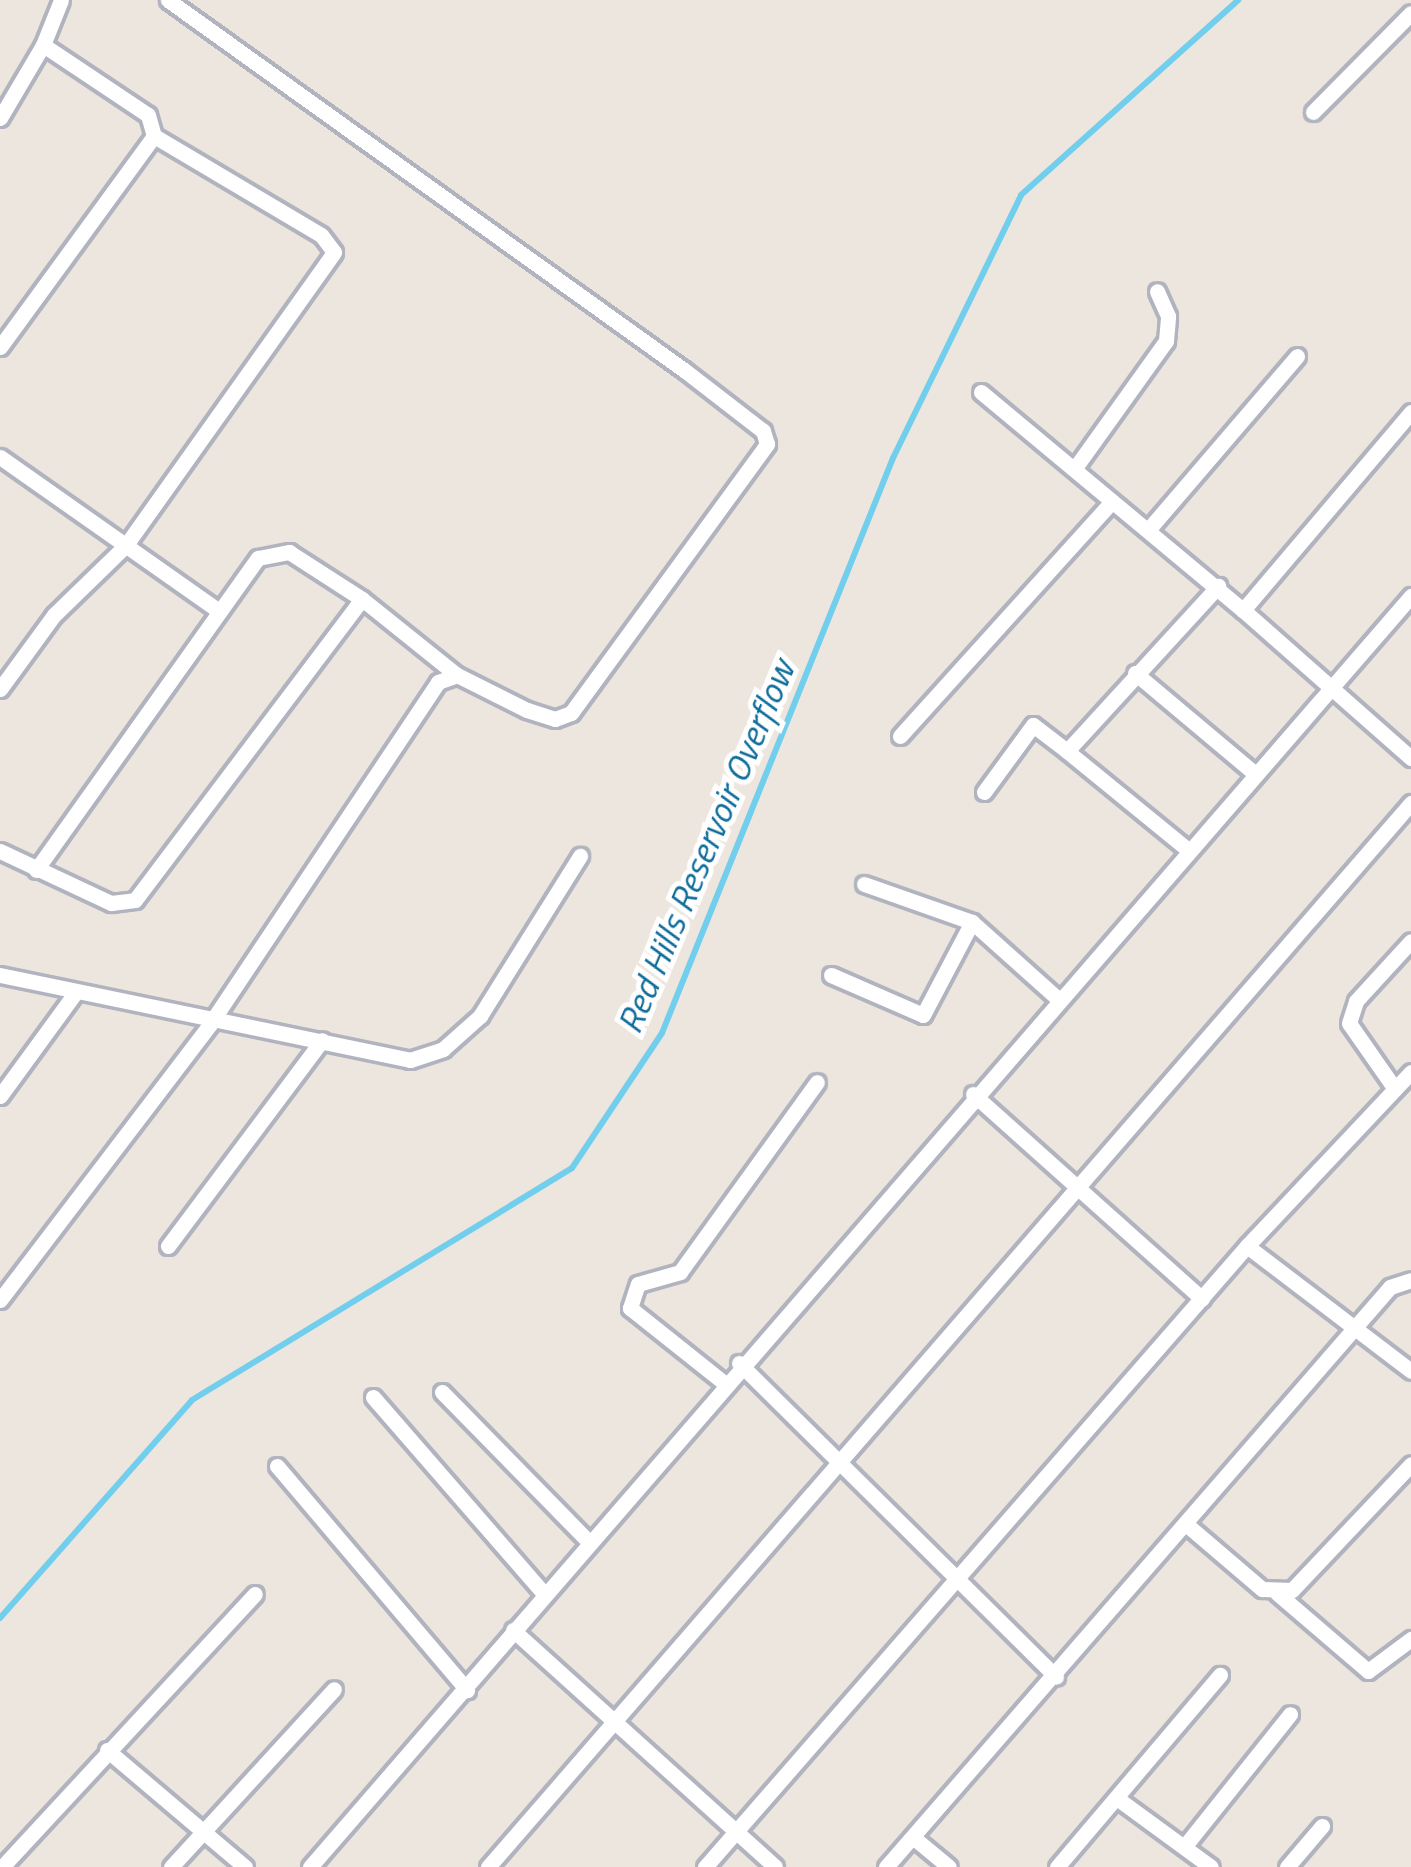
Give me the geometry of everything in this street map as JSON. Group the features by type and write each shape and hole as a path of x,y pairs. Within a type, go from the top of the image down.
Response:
{"street":[{"path":"0,118 43,45 62,0"},
{"path":"36,870 215,608 258,558 279,549 362,599 457,675 555,719 571,713 759,460 764,431 168,0"},
{"path":"1313,112 1411,13"},
{"path":"0,689 21,656 125,545 334,252 322,235 154,136 148,116 43,45"},
{"path":"1,342 154,136"},
{"path":"1075,468 1166,341 1168,316 1157,291"},
{"path":"1148,530 1297,356"},
{"path":"981,392 1218,586 1411,758"},
{"path":"1243,610 1411,412"},
{"path":"0,457 215,608"},
{"path":"900,736 1112,501"},
{"path":"1067,751 1218,586"},
{"path":"310,1867 466,1690 739,1363 1411,596"},
{"path":"0,851 111,903 135,900 362,599"},
{"path":"0,664 21,656"},
{"path":"1135,673 1253,772"},
{"path":"0,1300 209,1024 415,712 438,682 457,675"},
{"path":"984,792 1033,725 1187,849"},
{"path":"488,1867 1411,803"},
{"path":"0,975 209,1024 322,1040 410,1060 443,1049 508,976 580,856"},
{"path":"864,884 972,922 1057,998"},
{"path":"831,974 922,1016 972,922"},
{"path":"1396,1089 1349,1023 1356,1001 1411,940"},
{"path":"0,1096 75,993"},
{"path":"168,1246 322,1040"},
{"path":"705,1867 1247,1246 1411,1072"},
{"path":"723,1382 630,1308 638,1284 680,1272 817,1082"},
{"path":"973,1094 1202,1299"},
{"path":"1247,1246 1411,1371"},
{"path":"886,1867 1358,1330 1390,1287 1411,1280"},
{"path":"739,1363 1056,1677"},
{"path":"442,1392 588,1541"},
{"path":"373,1397 544,1594"},
{"path":"1276,1593 1292,1590 1411,1464"},
{"path":"277,1466 466,1690"},
{"path":"1187,1525 1368,1671 1411,1639"},
{"path":"2,1867 255,1594"},
{"path":"513,1630 775,1867"},
{"path":"1057,1867 1220,1675"},
{"path":"171,1867 334,1688"},
{"path":"1184,1847 1290,1714"},
{"path":"107,1750 245,1867"},
{"path":"1118,1799 1204,1865"},
{"path":"1287,1867 1322,1826"},
{"path":"914,1838 950,1867"}],"waterway":[{"name":"Red Hills Reservoir Overflow","path":"0,1618 192,1400 572,1168 662,1033 893,458 1021,195 1238,0"}]}
